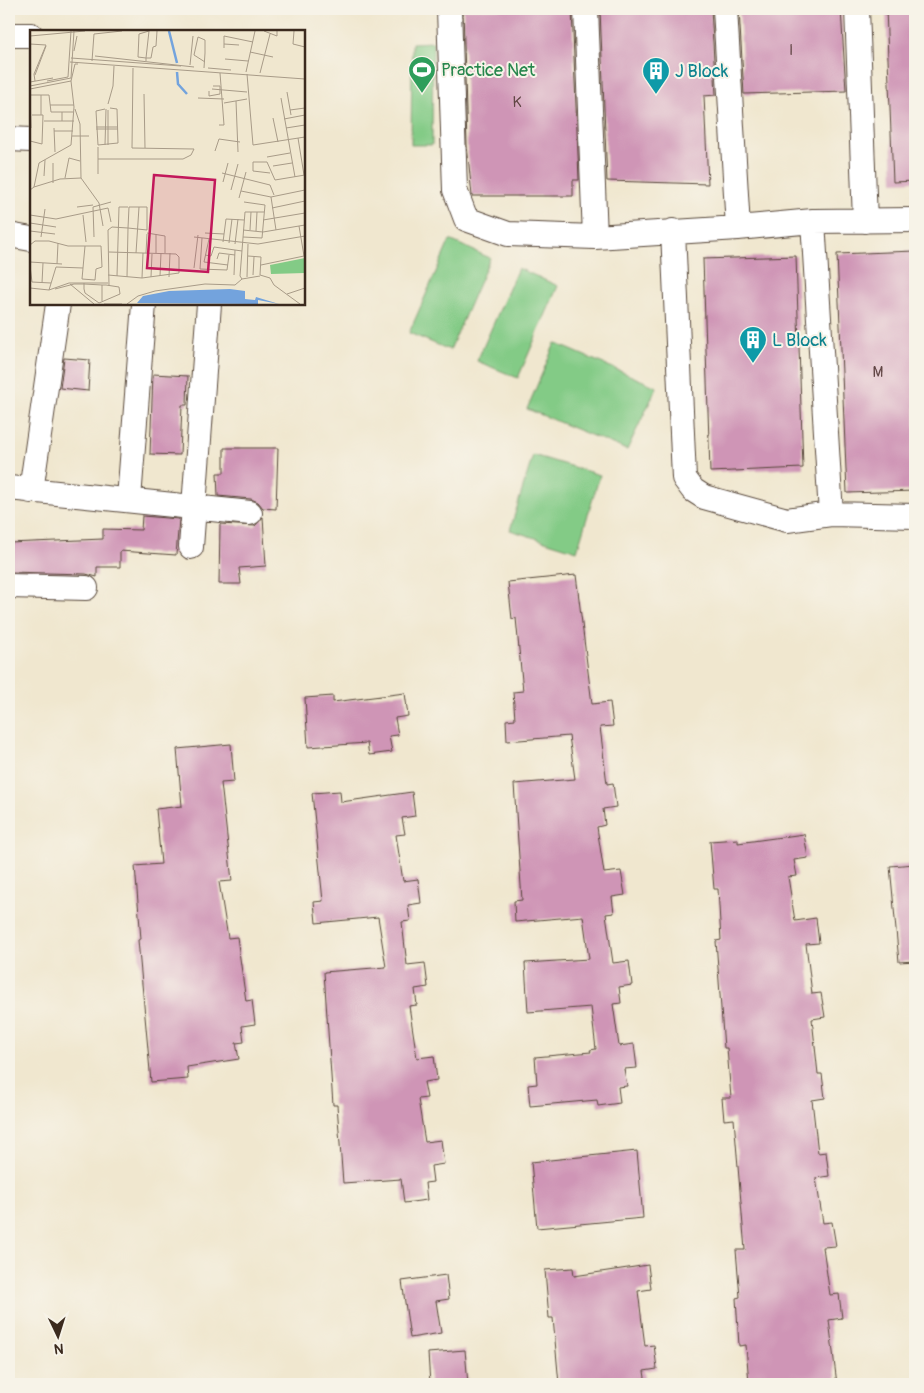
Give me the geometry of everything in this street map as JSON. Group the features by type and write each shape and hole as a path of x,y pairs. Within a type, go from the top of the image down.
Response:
{"street":[{"path":"449,9 455,190 466,219 508,234 595,237 813,221 915,220"},
{"path":"586,9 595,237"},
{"path":"725,9 738,228"},
{"path":"857,9 865,221"},
{"path":"9,35 30,35"},
{"path":"9,139 30,140"},
{"path":"813,221 831,514"},
{"path":"673,231 684,478 693,490 704,497 787,520 831,514 915,516"},
{"path":"9,235 30,239"},
{"path":"58,305 20,490 250,513"},
{"path":"129,500 144,305"},
{"path":"191,547 209,305"},
{"path":"9,586 86,588"}],"green space":[{"name":"Practice Net","path":"433,42 432,145 411,145 412,43"},
{"path":"450,240 490,258 450,350 409,333"},
{"path":"518,268 558,286 518,378 477,361"},
{"path":"555,343 657,387 627,450 527,409"},
{"path":"533,455 600,475 577,551 510,530"}],"building":[{"path":"463,9 572,9 579,180 573,180 573,196 472,196 467,145"},
{"name":"J Block","path":"600,9 711,9 716,95 704,96 708,184 607,181"},
{"path":"739,9 841,9 846,91 744,94"},
{"path":"886,9 915,9 915,181 893,182"},
{"path":"915,251 915,491 847,493 837,254"},
{"name":"L Block","path":"796,256 803,468 710,472 703,259"},
{"path":"64,358 90,360 88,391 60,388"},
{"path":"153,374 188,376 187,405 182,405 180,455 150,454"},
{"path":"224,448 278,448 276,509 263,508 258,502 251,499 218,496 217,473 224,473"},
{"path":"142,516 179,519 176,555 120,551 120,567 97,567 97,577 86,574 9,572 9,543 103,539 103,529 141,530"},
{"path":"263,517 266,566 239,568 241,584 219,584 220,524 255,526"},
{"path":"576,575 592,704 610,702 613,726 600,727 607,784 613,783 616,807 603,809 605,825 597,827 604,873 621,871 625,895 612,897 614,913 606,914 613,963 629,961 632,985 619,987 621,1003 613,1004 619,1046 634,1044 637,1068 624,1069 627,1086 618,1087 620,1103 598,1106 597,1100 530,1106 528,1085 537,1084 535,1057 591,1052 590,1050 596,1049 591,1007 528,1012 525,963 589,959 583,916 515,922 514,901 522,900 514,784 575,779 569,736 507,741 506,720 515,719 513,692 523,691 516,618 512,619 508,582"},
{"path":"405,693 408,716 395,718 398,735 389,736 392,752 369,755 367,743 308,747 305,698 333,696 333,702"},
{"path":"231,744 234,782 221,783 232,881 219,882 228,938 237,937 246,1001 252,1000 255,1024 242,1026 244,1042 236,1043 239,1059 187,1067 188,1079 151,1082 138,940 141,939 135,866 161,864 156,809 182,806 177,749"},
{"path":"340,791 341,802 412,792 415,816 402,818 405,834 396,835 403,881 418,879 421,903 408,905 410,921 402,922 407,965 425,963 428,987 415,989 417,1005 409,1006 417,1058 434,1056 437,1080 424,1082 427,1098 418,1099 425,1142 441,1140 444,1164 431,1166 433,1182 425,1183 427,1200 404,1203 401,1179 343,1183 337,1105 333,1105 324,972 386,967 378,917 316,923 314,902 323,901 312,793"},
{"path":"804,834 808,858 794,860 797,876 788,877 795,921 816,918 819,943 806,944 812,994 821,993 825,1017 812,1019 818,1074 822,1074 825,1098 812,1100 818,1153 826,1152 829,1176 816,1178 823,1223 832,1222 836,1246 823,1247 830,1295 839,1294 842,1318 829,1320 837,1384 749,1384 746,1345 739,1346 736,1298 740,1297 736,1250 745,1250 734,1119 724,1120 722,1098 731,1098 727,1048 724,1048 716,941 721,940 718,889 714,889 710,841 738,839 738,843"},
{"path":"915,864 915,961 899,962 890,866"},
{"path":"637,1151 643,1218 537,1228 531,1162"},
{"path":"648,1265 651,1289 638,1291 645,1346 654,1345 657,1369 644,1371 646,1384 559,1384 553,1318 549,1318 545,1270 573,1268 574,1276"},
{"path":"446,1275 449,1299 436,1301 441,1333 410,1338 402,1281"},
{"path":"465,1350 468,1384 430,1384 428,1353"}],"place":[{"name":"Practice Net","path":"422,94"},
{"name":"J Block","path":"656,95"},
{"name":"L Block","path":"753,364"}]}
